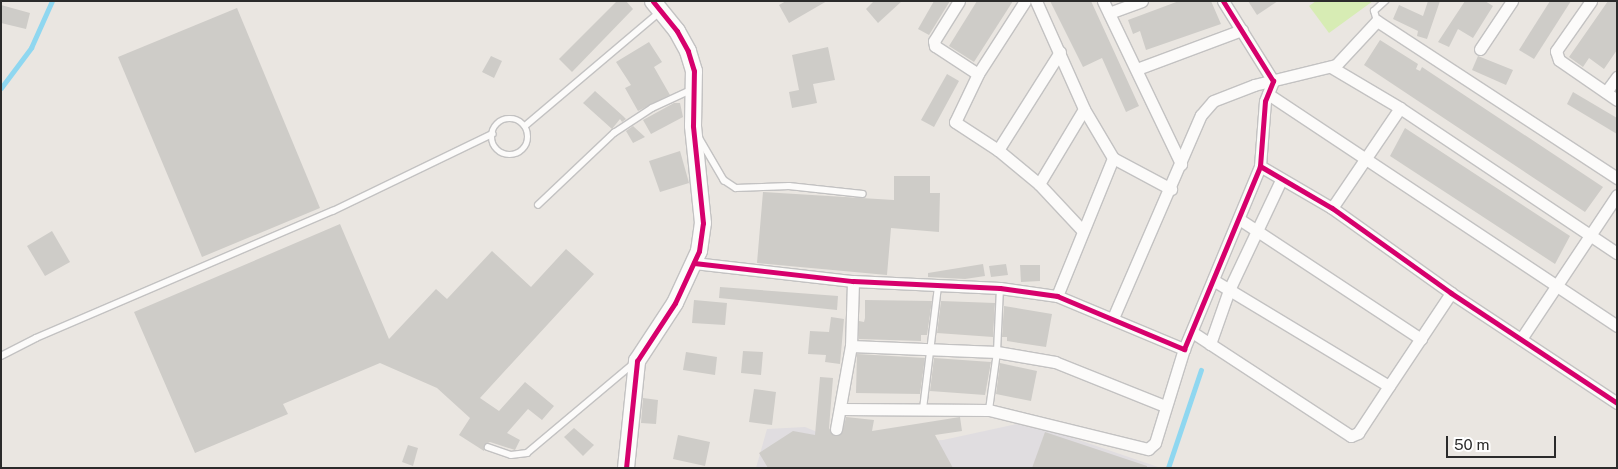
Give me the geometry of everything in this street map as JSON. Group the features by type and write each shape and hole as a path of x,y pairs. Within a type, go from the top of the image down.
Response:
{"street":[{"path":"959,1 934,40 934,46 978,74"},
{"path":"1025,1 978,74 955,122 959,127 998,150 1039,184 1083,231"},
{"path":"1036,1 1084,109 1113,158 1171,189"},
{"path":"1103,1 1181,164"},
{"path":"1109,14 1142,1"},
{"path":"1223,1 1273,81"},
{"path":"1480,49 1512,1"},
{"path":"1591,1 1556,51 1559,60 1617,100"},
{"path":"626,468 637,361 675,303 694,263 703,223 692,126 695,88 688,51 657,6"},
{"path":"1113,318 1171,189 1201,115 1213,101 1273,81 1331,67 1377,21 1617,178"},
{"path":"1137,69 1242,30"},
{"path":"998,150 1060,52"},
{"path":"1331,67 1400,108 1617,253"},
{"path":"1606,92 1617,77"},
{"path":"842,409 989,410 1148,449 1155,443 1164,406 1184,349 1260,166 1262,127 1268,94 1273,81"},
{"path":"1268,94 1617,326"},
{"path":"1332,208 1364,157 1400,108"},
{"path":"1039,184 1084,109"},
{"path":"1057,296 1113,158"},
{"path":"1260,166 1281,180 1332,208 1451,293 1617,403"},
{"path":"1210,344 1229,290 1256,228 1281,180"},
{"path":"1522,339 1617,195"},
{"path":"1239,219 1256,228 1421,340"},
{"path":"694,263 853,281 938,287 1000,288 1057,296 1184,349"},
{"path":"1214,280 1389,386"},
{"path":"836,429 842,409 851,346 853,281"},
{"path":"1192,332 1350,436 1358,433 1451,293"},
{"path":"851,346 931,347 997,352 1055,362 1164,406"}],"lane":[{"path":"1377,21 1374,11 1385,1"},
{"path":"525,126 657,6"},
{"path":"538,205 614,133 652,108 695,88"},
{"path":"506,119 513,119 525,126 528,140 520,152 514,155 500,152 492,141 494,127 506,119"},
{"path":"692,126 724,180 736,188 789,186 863,194"},
{"path":"1,356 36,338 333,211 492,134"},
{"path":"924,409 938,287"},
{"path":"989,410 997,352 1000,288"},
{"path":"488,447 511,455 526,453 574,417 637,361"}],"shaded area":[{"path":"1026,422 1161,468 756,468 767,429 805,427 827,436 843,432 878,443 943,440"}],"green space":[{"path":"1316,1 1373,1 1329,33 1309,6"}],"building":[{"path":"617,1 626,1 633,9 572,72 559,59"},
{"path":"786,1 827,1 789,23 779,5"},
{"path":"874,1 902,1 878,23 866,9"},
{"path":"934,1 950,1 929,35 918,29"},
{"path":"977,1 1013,1 974,62 949,46"},
{"path":"1050,1 1091,1 1139,106 1126,112 1102,58 1083,67"},
{"path":"1179,1 1211,1 1221,24 1146,50 1140,31 1133,34 1128,20"},
{"path":"1248,1 1278,1 1257,15"},
{"path":"1428,1 1440,1 1427,39 1417,36 1418,31 1393,19 1399,5 1423,16"},
{"path":"1465,1 1485,1 1493,6 1473,38 1458,29 1449,47 1438,42"},
{"path":"1550,1 1571,1 1534,59 1519,50"},
{"path":"1608,1 1617,1 1617,50 1604,69 1589,58 1583,67 1569,57"},
{"path":"1,5 30,13 26,29 1,23"},
{"path":"237,8 320,208 202,257 118,57"},
{"path":"1380,40 1418,64 1416,69 1420,71 1422,67 1603,187 1585,212 1364,65"},
{"path":"649,42 662,62 654,67 670,95 638,111 625,88 631,85 616,62"},
{"path":"828,47 835,80 813,84 817,103 792,108 789,92 799,90 792,55"},
{"path":"491,56 502,61 494,78 482,72"},
{"path":"1478,56 1513,70 1506,85 1472,70"},
{"path":"947,74 959,81 934,127 921,120"},
{"path":"595,91 626,119 622,122 620,119 612,129 583,103"},
{"path":"1573,92 1617,118 1617,134 1567,104"},
{"path":"674,103 680,103 683,117 651,134 643,120"},
{"path":"633,126 645,137 633,143 626,131"},
{"path":"1405,128 1570,236 1555,264 1390,156"},
{"path":"680,151 689,183 660,192 649,161"},
{"path":"894,176 930,176 930,193 940,193 939,232 891,228 887,275 757,263 763,192 894,200"},
{"path":"340,224 389,339 436,289 447,299 492,251 531,287 566,249 594,274 480,398 499,411 525,382 554,406 542,420 528,409 507,433 520,440 515,450 490,442 484,445 484,451 459,435 470,418 437,388 380,363 283,404 288,414 195,453 134,312"},
{"path":"52,231 70,262 45,276 27,246"},
{"path":"983,264 985,276 965,279 928,277 928,273"},
{"path":"1006,264 1008,275 991,277 989,266"},
{"path":"1020,265 1040,265 1040,281 1021,282"},
{"path":"720,287 838,296 837,310 719,298"},
{"path":"694,300 727,303 725,325 692,323"},
{"path":"865,300 932,301 927,335 921,335 921,341 859,339 859,321 864,322 865,318"},
{"path":"941,301 995,303 993,337 937,333"},
{"path":"1004,306 1052,314 1046,347 1007,341 1007,337 1002,337"},
{"path":"831,317 844,319 840,364 825,362 826,355 808,354 810,331 829,332"},
{"path":"743,351 763,352 761,375 741,373"},
{"path":"686,352 717,357 715,375 683,370"},
{"path":"857,354 925,358 920,394 856,393"},
{"path":"934,358 991,362 985,395 930,391"},
{"path":"1000,363 1037,371 1031,401 996,394"},
{"path":"820,377 833,378 829,428 834,436 842,433 846,417 874,420 872,431 960,417 962,431 935,435 953,468 768,468 759,453 793,431 815,435"},
{"path":"754,389 776,392 772,425 749,422"},
{"path":"643,398 658,400 656,424 641,423"},
{"path":"574,428 594,445 583,456 564,437"},
{"path":"1045,432 1147,466 1147,468 1032,468"},
{"path":"678,435 710,442 705,466 673,459"},
{"path":"408,445 418,448 413,466 402,462"}],"waterway":[{"path":"1,88 31,48 52,1"},
{"path":"1168,468 1201,370"}],"cycle path":[{"path":"626,468 637,361 675,303 699,251 703,223 693,126 694,71 688,51 677,31 653,1"},
{"path":"694,263 853,281 1000,288 1057,296 1184,349 1260,166 1265,101 1273,81 1223,1"},
{"path":"1260,166 1332,208 1451,293 1617,403"}]}
